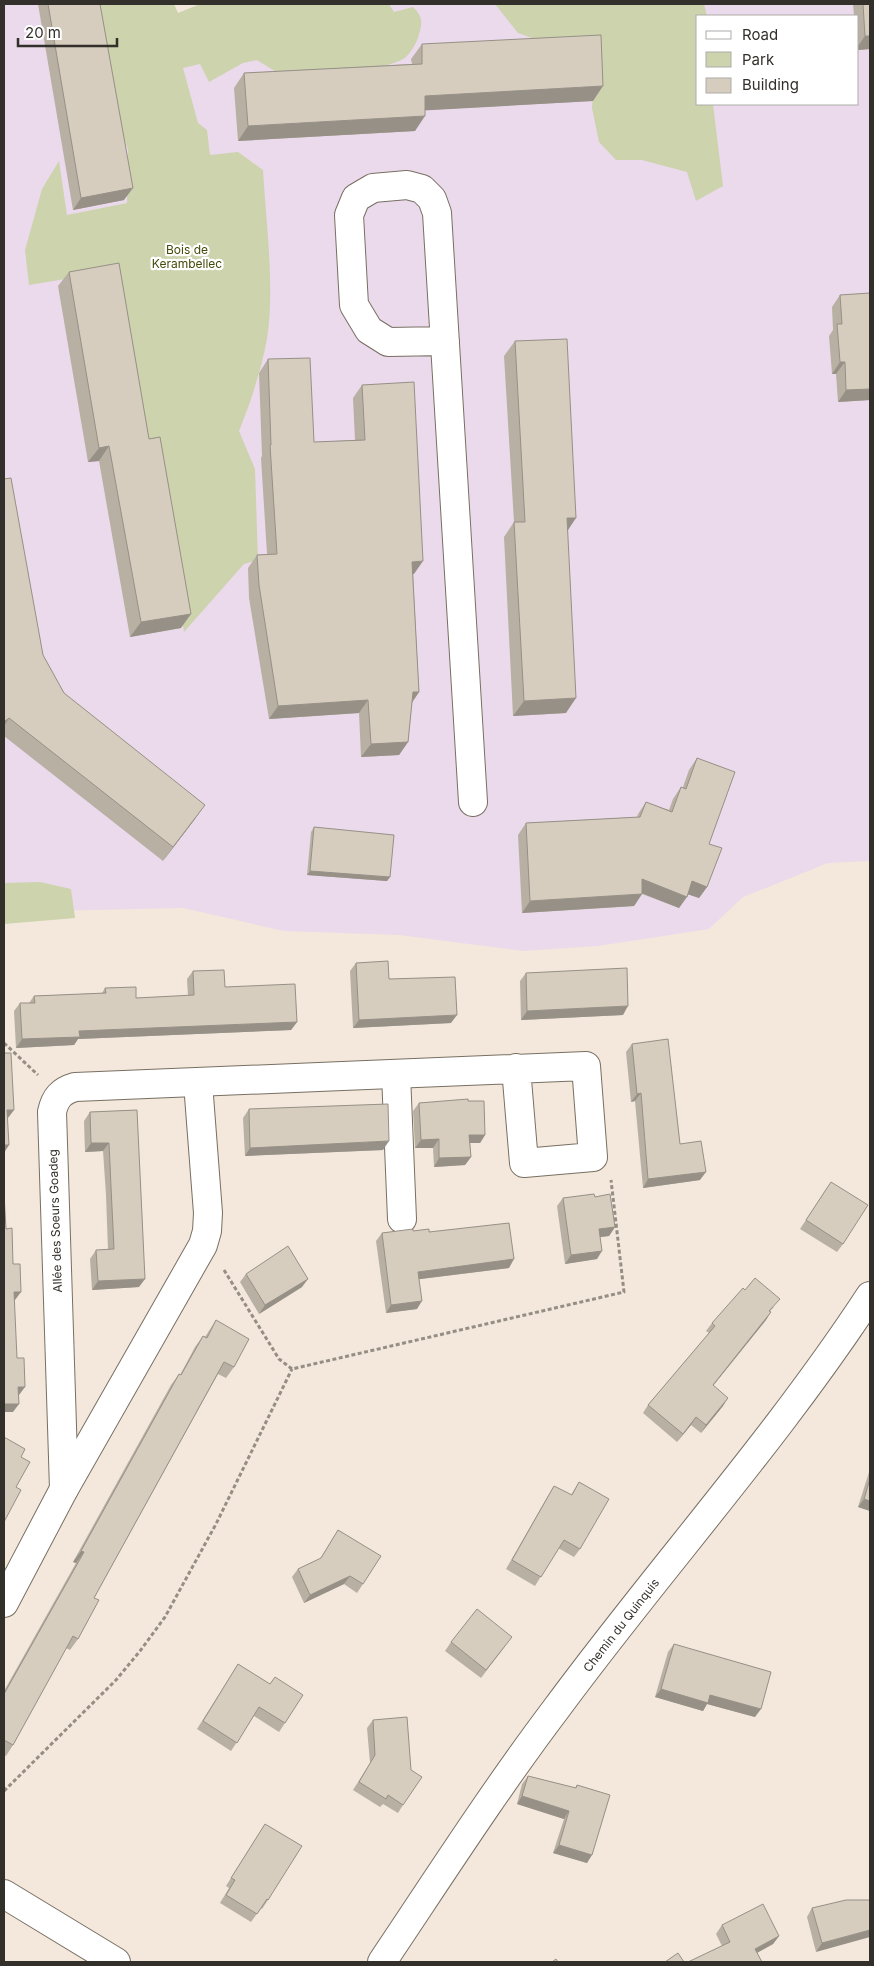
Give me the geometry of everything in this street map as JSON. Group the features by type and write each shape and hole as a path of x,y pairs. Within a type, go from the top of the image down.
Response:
{"street":[{"path":"445,341 388,342 369,330 354,305 349,215 356,198 373,188 407,185 422,189 432,199 437,213 445,341 472,802"},
{"path":"60,1095 66,1090 75,1087 516,1068 586,1066 593,1157 524,1163 516,1068"},
{"path":"396,1074 402,1219"},
{"name":"Allée des Soeurs Goadeg","path":"4,1603 64,1489 202,1245 207,1231 208,1213 198,1082"},
{"name":"Allée des Soeurs Goadeg","path":"60,1095 54,1102 52,1112 64,1489"},
{"name":"Chemin du Quinquis","path":"382,1962 516,1762 610,1638 757,1456 824,1366 870,1296"},
{"path":"4,1894 116,1962"}],"path":[{"path":"4,1043 60,1095"},
{"path":"202,1245 214,1254 279,1359 292,1368 624,1292 611,1177 593,1157"},
{"path":"4,1791 116,1680 140,1652 165,1617 216,1524 292,1368"}],"shaded area":[{"path":"4,4 127,4 155,53 243,4 870,4 870,861 828,863 743,897 709,929 598,946 523,951 399,935 284,931 183,908 4,912"}],"green space":[{"name":"Bois de Kerambellec","path":"93,4 174,4 178,13 200,4 389,4 394,12 413,7 421,19 417,40 406,57 385,66 289,80 257,60 243,63 209,82 200,64 183,68 198,123 207,130 210,155 238,152 263,170 270,277 269,319 265,351 248,409 239,431 255,469 258,560 244,564 184,632 156,451 144,446 108,272 29,285 25,250 42,189 59,161 67,215 127,203 128,150 110,96"},
{"path":"495,4 704,4 707,15 696,15 696,105 713,105 723,186 696,201 687,172 642,160 616,160 599,142 592,108 594,71 549,44 518,33"},
{"path":"40,882 71,889 75,918 4,924 4,883"}],"building":[{"path":"48,4 100,4 133,188 81,198"},
{"path":"863,4 870,4 870,36 865,36"},
{"path":"601,35 603,86 425,96 425,116 248,126 244,73 422,64 422,44"},
{"path":"119,263 149,439 160,437 191,614 141,622 109,446 99,448 69,272"},
{"path":"870,293 870,389 846,390 845,362 840,362 837,324 842,324 840,295"},
{"path":"567,339 576,518 567,518 576,698 524,701 514,522 525,522 515,341"},
{"path":"310,358 314,442 365,440 362,385 414,382 423,561 412,562 419,692 413,692 408,742 371,744 368,700 278,706 259,585 257,555 277,554 270,445 268,359"},
{"path":"11,478 43,655 64,693 205,805 173,847 9,718 4,722 4,479"},
{"path":"697,758 735,772 709,844 722,848 707,887 692,881 687,897 642,879 642,894 530,901 526,823 640,817 646,802 672,812 681,787 686,789"},
{"path":"314,827 394,835 390,877 310,871"},
{"path":"388,961 389,979 455,977 457,1015 359,1020 356,963"},
{"path":"627,968 628,1006 527,1011 526,973"},
{"path":"224,970 225,987 295,984 297,1022 79,1031 80,1037 22,1039 20,1003 35,1003 34,996 106,993 105,988 136,987 136,998 194,995 193,971"},
{"path":"668,1039 680,1144 701,1141 706,1172 648,1179 641,1093 637,1094 632,1044"},
{"path":"4,1053 11,1053 14,1110 7,1110 9,1145 4,1145"},
{"path":"468,1099 468,1101 484,1101 485,1135 469,1135 471,1157 439,1158 439,1139 421,1140 419,1103"},
{"path":"388,1104 389,1141 250,1148 249,1109"},
{"path":"137,1110 145,1279 98,1281 96,1250 114,1249 109,1143 91,1143 90,1112"},
{"path":"831,1182 868,1205 843,1244 806,1220"},
{"path":"4,1194 6,1229 12,1228 13,1264 20,1264 21,1292 14,1292 17,1358 24,1358 25,1387 18,1387 19,1404 4,1404"},
{"path":"594,1194 595,1197 610,1194 615,1227 599,1229 602,1251 571,1255 563,1198"},
{"path":"509,1223 514,1259 418,1272 422,1301 391,1305 382,1233 413,1229 413,1231 429,1229 429,1232"},
{"path":"288,1246 308,1279 265,1305 246,1274"},
{"path":"755,1278 780,1299 713,1385 728,1398 706,1425 696,1417 683,1434 648,1405 715,1326 712,1323 743,1288 745,1290"},
{"path":"216,1320 249,1339 234,1367 224,1362 94,1598 99,1600 78,1639 73,1636 13,1745 4,1740 4,1694 84,1552 81,1551 179,1374 181,1375 203,1336 207,1338"},
{"path":"4,1437 25,1449 21,1457 30,1462 16,1487 21,1490 4,1522"},
{"path":"870,1479 870,1501 864,1499"},
{"path":"579,1482 609,1499 580,1549 564,1540 541,1577 512,1560 554,1486 572,1495"},
{"path":"338,1530 381,1556 363,1584 350,1576 310,1595 298,1569 321,1558"},
{"path":"477,1609 512,1637 486,1670 451,1642"},
{"path":"674,1644 771,1672 761,1709 710,1695 708,1703 661,1689"},
{"path":"238,1664 270,1684 275,1677 303,1695 285,1723 259,1707 237,1743 203,1721"},
{"path":"407,1717 411,1770 422,1777 403,1805 388,1795 386,1799 359,1782 375,1755 373,1720"},
{"path":"528,1776 576,1788 577,1785 610,1795 592,1855 559,1845 569,1811 522,1796"},
{"path":"265,1824 302,1846 257,1914 226,1895 235,1880 231,1878"},
{"path":"846,1900 870,1900 870,1930 822,1943 812,1908"},
{"path":"763,1904 779,1936 755,1949 762,1962 688,1962 730,1942 722,1925"},
{"path":"678,1953 684,1962 665,1962"}]}
